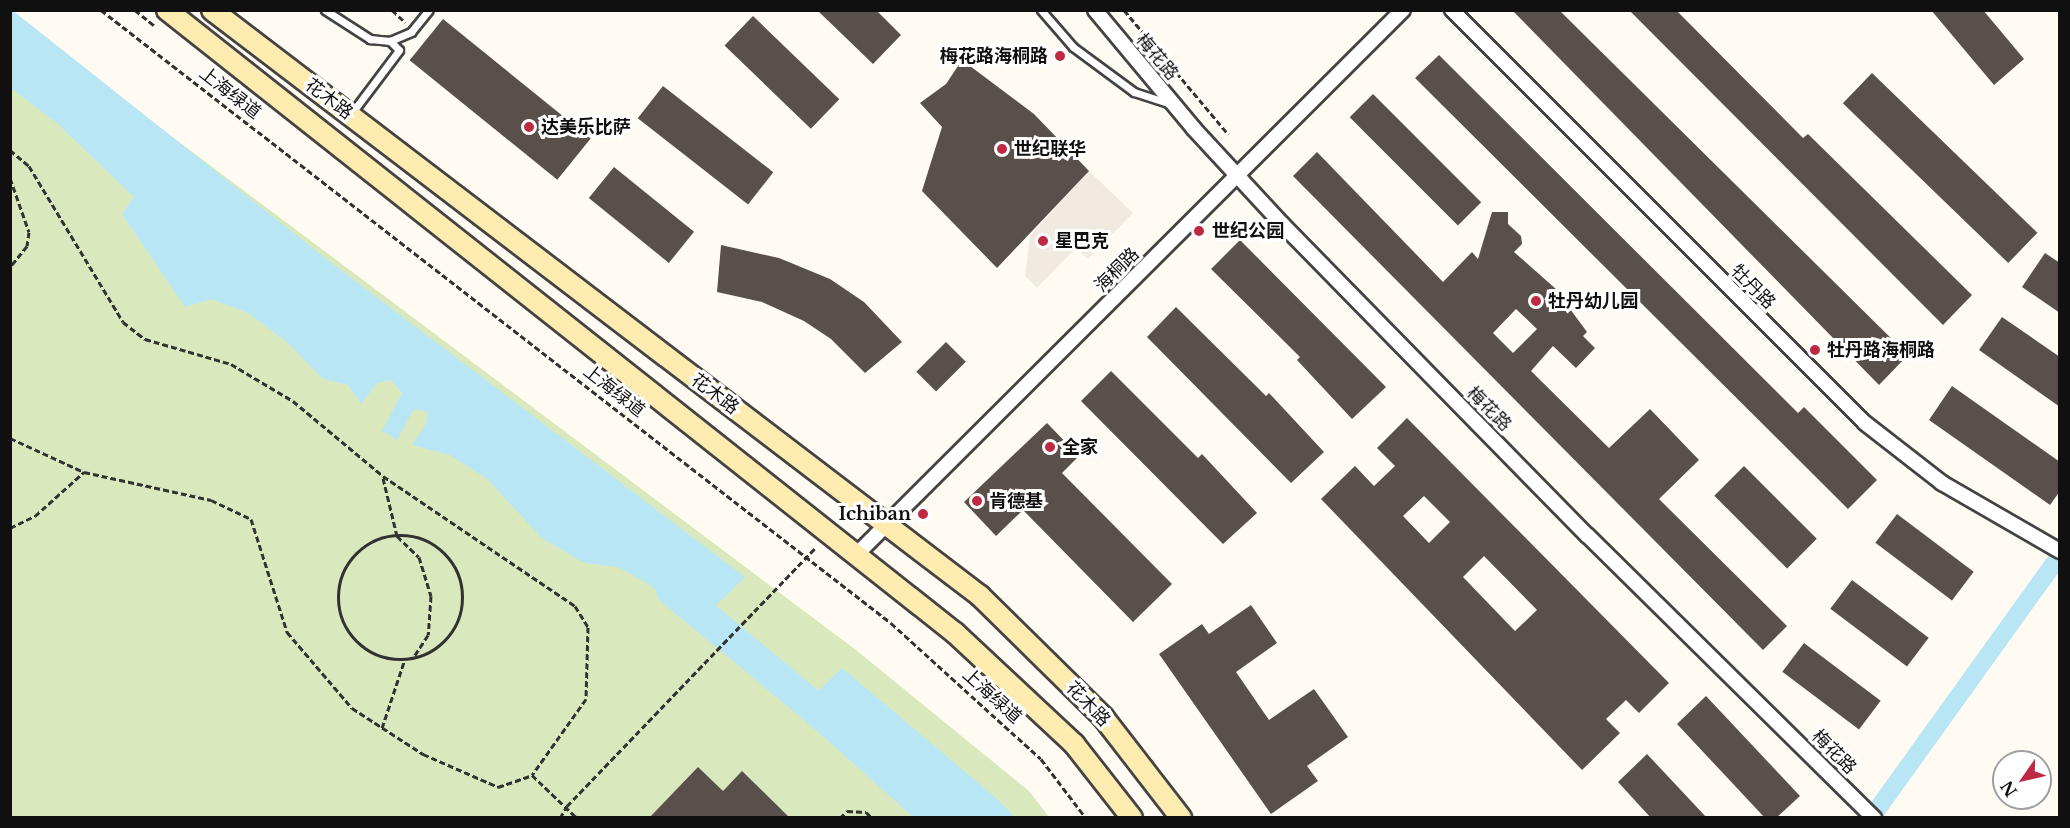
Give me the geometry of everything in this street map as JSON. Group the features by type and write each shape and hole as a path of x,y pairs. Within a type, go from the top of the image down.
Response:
{"main road":[{"name":"花木路","path":"167,10 955,633 1074,744 1132,818"},
{"name":"花木路","path":"212,10 980,596 1103,717 1180,818"}],"street":[{"name":"梅花路","path":"1095,10 1237,177 1588,536 1874,818"},
{"name":"海桐路","path":"856,555 1403,10"},
{"name":"牡丹路","path":"1452,10 1850,409 1942,483 2060,551"}],"lane":[{"path":"325,10 370,39 390,41 411,32 429,10"},
{"path":"1041,10 1073,47 1134,92 1175,106"},
{"path":"350,116 399,50 390,41"}],"path":[{"name":"上海绿道","path":"101,10 891,624 1041,759 1086,818"},
{"path":"1124,10 1228,134"},
{"path":"10,150 30,166 123,322 146,339 231,364 292,400 383,476 575,606 588,627 586,699 532,775 498,787 423,754 352,708 287,632 251,519 211,500 84,472 10,438"},
{"path":"10,178 29,232 27,246 10,267"},
{"path":"10,528 35,516 84,472"},
{"path":"383,476 397,536 419,557 431,596 428,635 413,658"},
{"path":"397,536 434,545 450,560 460,579 462,600 458,621 447,639 429,652 405,659 372,653 354,640 342,621 338,600 346,566 360,549 382,537 397,536"},
{"path":"560,818 567,806 821,542"},
{"path":"382,728 405,659"},
{"path":"532,775 577,818"},
{"path":"840,818 847,812 866,812 873,818"}],"green space":[{"path":"10,15 856,650 1029,791 1049,817 11,817"}],"shaded area":[{"path":"1089,171 1133,213 1088,259 1076,248 1037,288 1025,276 1030,236"}],"water":[{"path":"12,10 325,258 745,577 698,623 647,583 618,567 584,563 542,538 487,479 450,455 412,445 426,424 428,412 414,409 397,440 382,431 402,393 391,380 377,383 361,404 348,385 323,379 286,341 248,313 211,299 185,307 122,214 134,197 59,125 11,88"},
{"path":"842,668 995,797 1015,817 913,817 796,712"}],"building":[{"path":"817,10 876,10 901,35 873,64"},
{"path":"1512,10 1559,10 1908,355 1879,385"},
{"path":"1629,10 1676,10 1803,138 1808,134 1972,295 1943,325"},
{"path":"1931,10 1983,10 2024,59 1994,85"},
{"path":"753,16 839,99 811,129 725,45"},
{"path":"443,19 591,139 557,180 410,60"},
{"path":"1439,55 1798,413 1804,407 1877,480 1848,509 1415,78"},
{"name":"世纪联华","path":"962,60 1034,114 1089,171 997,268 922,191 942,127 920,103 946,84"},
{"path":"1872,73 2037,233 2008,263 1843,103"},
{"path":"663,86 773,172 748,205 638,118"},
{"path":"1373,94 1481,202 1458,226 1350,117"},
{"path":"1317,152 1443,282 1472,252 1478,259 1492,212 1508,212 1508,224 1521,236 1522,244 1514,252 1574,305 1570,309 1587,332 1583,336 1595,348 1576,368 1553,346 1531,371 1609,448 1650,409 1699,460 1659,499 1787,626 1763,650 1293,176","holes":["1516,309 1537,329 1513,353 1493,333"]},
{"path":"614,167 694,232 669,263 589,198"},
{"path":"1240,240 1386,387 1352,419 1297,360 1300,357 1211,269"},
{"path":"721,245 779,258 830,279 864,302 902,342 865,373 831,339 804,321 762,302 717,292"},
{"path":"2045,253 2060,263 2060,313 2022,287"},
{"path":"1176,307 1266,396 1269,393 1324,452 1291,483 1147,337"},
{"path":"2002,317 2060,357 2060,407 1979,350"},
{"path":"946,342 966,362 936,391 916,372"},
{"path":"1111,371 1198,458 1202,454 1257,513 1223,544 1081,401"},
{"path":"1952,386 2060,462 2060,491 2050,505 1929,420"},
{"path":"1407,418 1669,683 1639,713 1626,700 1606,719 1620,733 1582,770 1321,499 1355,466 1374,486 1395,466 1377,448","holes":["1424,496 1450,522 1429,543 1403,516","1484,556 1537,610 1515,631 1463,577"]},
{"path":"1047,423 1079,456 1062,473 1172,584 1133,622 1023,510 996,536 964,502"},
{"path":"1744,466 1817,539 1787,569 1714,496"},
{"path":"1897,514 1974,572 1952,601 1875,543"},
{"path":"1852,580 1929,638 1907,667 1830,609"},
{"path":"1251,605 1277,643 1236,672 1269,720 1314,689 1348,737 1307,766 1318,781 1271,814 1159,654 1202,624 1209,634"},
{"path":"1804,643 1881,701 1859,730 1782,672"},
{"path":"1706,696 1800,796 1776,818 1765,818 1677,724"},
{"path":"1647,754 1707,818 1651,818 1618,782"},
{"path":"698,767 723,791 742,771 790,818 649,818"}],"waterway":[{"path":"1871,818 2060,555"},
{"path":"672,590 839,728"}],"place":[{"name":"梅花路海桐路","path":"1060,56"},
{"name":"达美乐比萨","path":"529,127"},
{"name":"世纪联华","path":"1002,149"},
{"name":"世纪公园","path":"1199,231"},
{"name":"星巴克","path":"1043,241"},
{"name":"牡丹幼儿园","path":"1536,301"},
{"name":"牡丹路海桐路","path":"1815,350"},
{"name":"全家","path":"1050,447"},
{"name":"肯德基","path":"977,501"},
{"name":"Ichiban","path":"923,514"}]}
